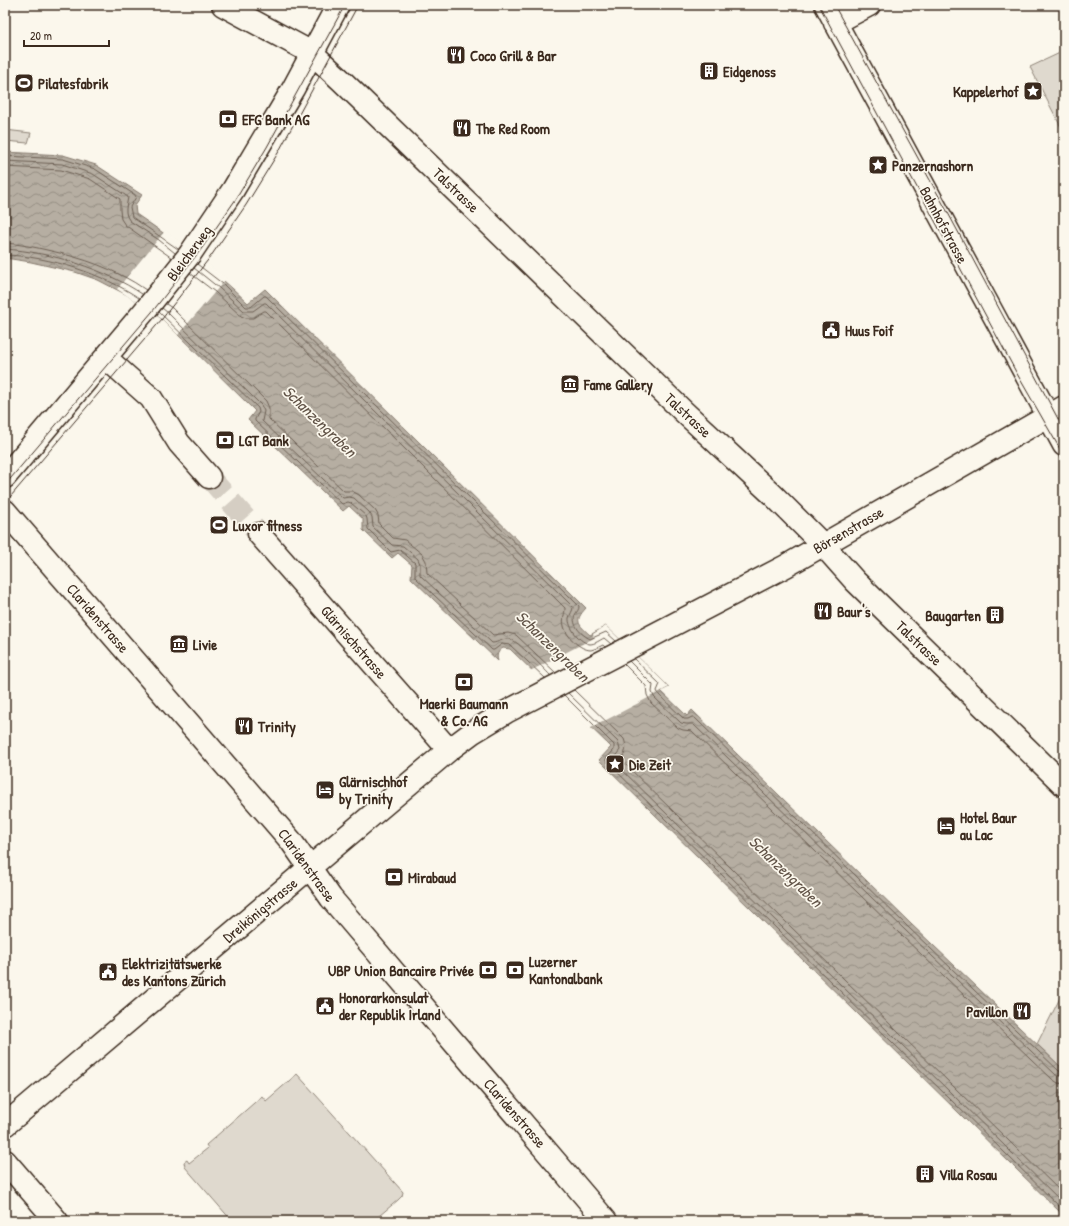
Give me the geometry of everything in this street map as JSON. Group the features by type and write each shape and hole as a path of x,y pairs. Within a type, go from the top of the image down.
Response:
{"street":[{"name":"Talstrasse","path":"223,5 312,54 356,94 683,411 772,494 823,545 855,581 1064,785"},
{"name":"Bleicherweg","path":"5,477 147,308 196,244 234,190 293,89 338,5"},
{"path":"830,14 869,5"},
{"name":"Bahnhofstrasse","path":"830,14 1056,411 1064,445"},
{"path":"106,358 151,398 179,443 209,478"},
{"name":"Börsenstrasse","path":"543,693 786,566 1056,411"},
{"name":"Claridenstrasse","path":"5,511 291,841 330,898 606,1221"},
{"name":"Glärnischstrasse","path":"259,534 449,750"},
{"name":"Dreikönigstrasse","path":"5,1126 449,750 473,732 506,712 543,693"},
{"path":"5,1161 57,1221"}],"shaded area":[{"path":"1064,51 1064,133 1030,67"},
{"path":"5,130 31,133 28,143 5,141"},
{"path":"1064,990 1064,1070 1037,1044"},
{"path":"297,1074 403,1192 402,1196 398,1200 373,1221 232,1221 185,1167 184,1162 187,1160 189,1163 208,1148 206,1145 262,1096 266,1101"}],"water":[{"name":"Schanzengraben","path":"5,152 63,155 96,165 142,195 135,205 136,214 194,256 248,303 265,289 586,608 580,616 579,622 590,635 606,626 669,687 661,691 687,716 692,710 911,924 1064,1070 1064,1216 599,760 611,747 510,649 503,648 500,650 497,655 498,661 411,578 412,565 398,553 392,558 363,530 363,519 349,506 343,511 248,420 255,411 162,319 127,295 98,280 75,272 5,258"}],"pier":[{"path":"165,231 226,279 178,335 162,319 117,289"},
{"path":"606,626 669,687 589,729 530,671 594,638 593,634"}],"tunnel":[{"path":"209,477 259,534"}],"tram line":[{"path":"5,485 152,312 202,248 236,199 267,147 345,5"},
{"path":"5,503 162,319 211,256 246,205 278,153 358,5"},
{"path":"819,5 1016,372 1064,456"},
{"path":"834,5 947,211 1064,430"}],"place":[{"name":"Coco Grill & Bar","path":"456,55"},
{"name":"Eidgenoss","path":"709,71"},
{"name":"Pilatesfabrik","path":"24,83"},
{"name":"Kappelerhof","path":"1033,91"},
{"name":"EFG Bank AG","path":"228,119"},
{"name":"The Red Room","path":"462,128"},
{"name":"Panzernashorn","path":"878,165"},
{"name":"Huus Foif","path":"831,330"},
{"name":"Fame Gallery","path":"570,384"},
{"name":"LGT Bank","path":"225,440"},
{"name":"Luxor fitness","path":"219,525"},
{"name":"Baur's","path":"823,611"},
{"name":"Baugarten","path":"995,615"},
{"name":"Livie","path":"179,644"},
{"name":"Maerki Baumann & Co. AG","path":"464,682"},
{"name":"Trinity","path":"244,726"},
{"name":"Die Zeit","path":"615,764"},
{"name":"Glärnischhof by Trinity","path":"325,790"},
{"name":"Hotel Baur au Lac","path":"946,826"},
{"name":"Mirabaud","path":"394,877"},
{"name":"UBP Union Bancaire Privée","path":"488,970"},
{"name":"Luzerner Kantonalbank","path":"515,970"},
{"name":"Elektrizitätswerke des Kantons Zürich","path":"108,972"},
{"name":"Honorarkonsulat der Republik Irland","path":"325,1006"},
{"name":"Pavillon","path":"1022,1011"},
{"name":"Villa Rosau","path":"925,1174"}]}
